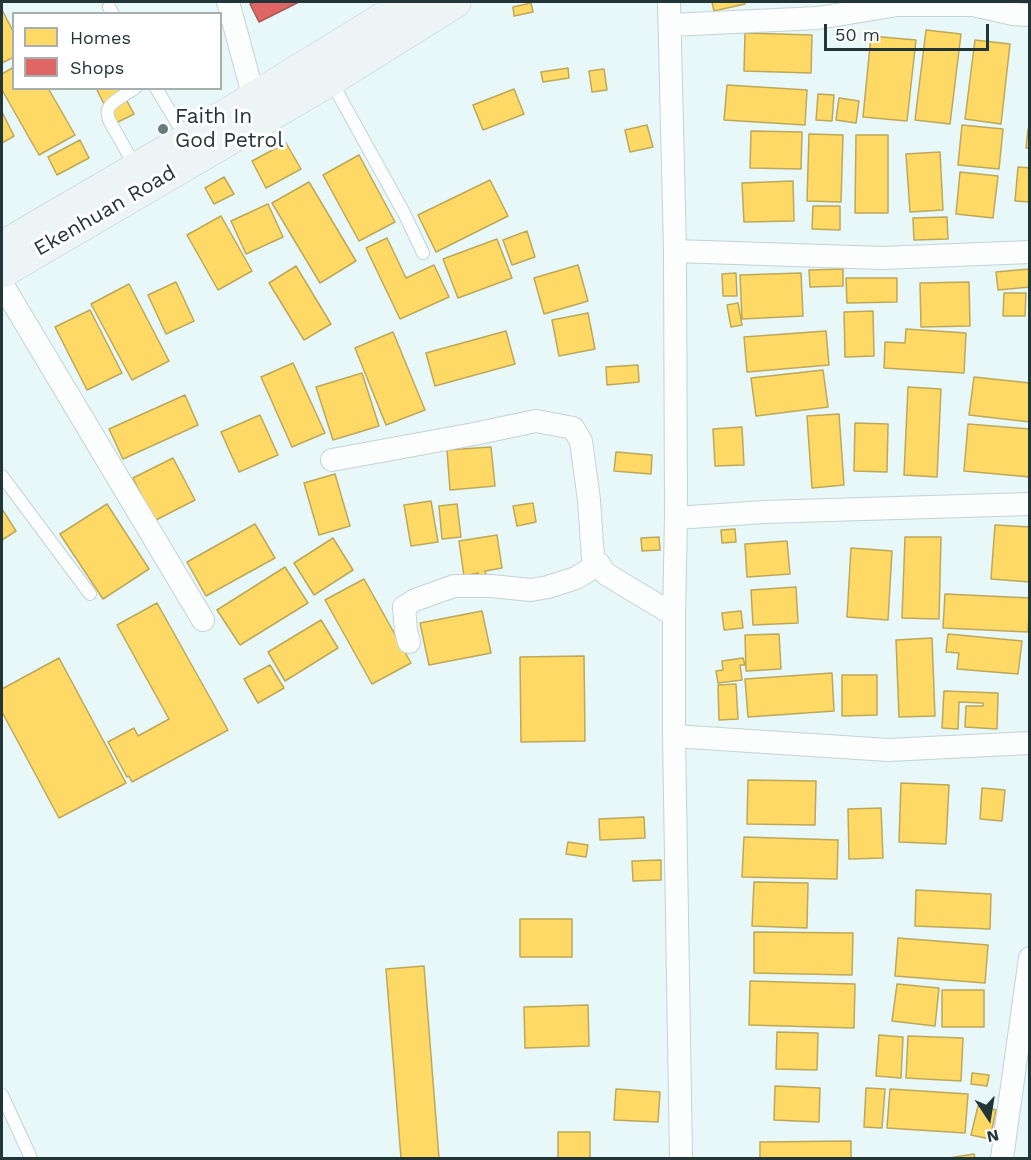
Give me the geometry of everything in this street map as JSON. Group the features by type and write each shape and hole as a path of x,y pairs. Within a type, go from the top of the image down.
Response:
{"main road":[{"name":"Ekenhuan Road","path":"2,247 187,139 410,2"},
{"name":"Ekenhuan Road","path":"2,272 330,80 455,2"}],"street":[{"path":"228,2 254,98"},
{"path":"669,2 675,251 674,736 681,1158"},
{"path":"670,25 818,18 898,5 973,5 1013,14 1029,15"},
{"path":"675,251 882,258 1029,252"},
{"path":"2,284 203,620"},
{"path":"332,460 536,421 573,428 581,441 589,500 593,558 606,574 674,615"},
{"path":"676,518 764,512 1029,504"},
{"path":"409,642 404,607 415,600 453,586 491,585 531,590 548,587 576,578 599,564"},
{"path":"674,736 888,750 1029,743"},
{"path":"1002,1158 1023,1045 1029,958"}],"lane":[{"path":"330,80 404,213 423,253"},
{"path":"132,90 111,105 108,114 135,168"},
{"path":"157,90 187,139"},
{"path":"2,476 90,594"},
{"path":"2,1095 32,1158"}],"building: Homes":[{"path":"712,2 745,2 745,4 714,11"},
{"path":"531,3 533,12 514,16 513,7"},
{"path":"2,10 12,29 12,58 2,63"},
{"path":"926,30 961,34 950,124 915,120"},
{"path":"745,33 812,35 811,73 744,71"},
{"path":"871,36 916,40 907,121 863,117"},
{"path":"975,40 1010,44 1001,124 965,119"},
{"path":"12,68 12,90 49,90 75,135 39,155 2,90 2,74"},
{"path":"568,68 569,78 543,82 541,72"},
{"path":"604,69 607,90 592,92 589,71"},
{"path":"727,85 807,90 805,125 724,120"},
{"path":"514,89 524,114 483,130 473,105"},
{"path":"97,90 121,90 134,114 114,124"},
{"path":"818,94 834,95 832,121 816,120"},
{"path":"839,98 859,101 856,123 836,120"},
{"path":"2,112 14,136 2,143"},
{"path":"647,125 653,147 630,152 625,130"},
{"path":"962,125 1003,129 999,169 958,165"},
{"path":"1028,129 1030,129 1030,148 1026,148"},
{"path":"751,131 802,132 801,169 750,168"},
{"path":"809,134 843,135 841,202 807,201"},
{"path":"856,135 888,135 888,213 855,213"},
{"path":"80,140 89,158 57,175 48,157"},
{"path":"286,143 301,169 266,188 252,161"},
{"path":"940,152 943,210 910,212 906,154"},
{"path":"359,155 395,222 359,241 323,175"},
{"path":"1018,167 1030,168 1030,202 1015,201"},
{"path":"960,172 998,176 993,218 956,214"},
{"path":"224,177 234,194 214,204 205,188"},
{"path":"490,180 508,216 436,252 418,215"},
{"path":"793,181 794,221 744,222 742,183"},
{"path":"309,182 356,261 320,283 272,203"},
{"path":"268,204 283,237 246,254 231,221"},
{"path":"813,206 840,206 840,230 812,229"},
{"path":"221,216 252,271 218,290 187,235"},
{"path":"947,217 948,239 914,240 913,218"},
{"path":"527,231 535,257 512,265 503,240"},
{"path":"387,238 406,278 434,265 449,297 400,319 366,248"},
{"path":"497,239 512,278 458,298 443,259"},
{"path":"578,265 588,301 544,314 534,278"},
{"path":"296,266 331,324 304,340 269,283"},
{"path":"843,269 843,286 810,287 809,270"},
{"path":"1029,269 1030,287 998,290 996,272"},
{"path":"736,273 737,296 723,296 722,274"},
{"path":"801,273 803,316 742,319 740,275"},
{"path":"846,278 897,278 897,302 847,303"},
{"path":"176,282 194,321 166,334 148,295"},
{"path":"969,282 970,326 921,327 920,283"},
{"path":"129,284 169,361 132,380 91,304"},
{"path":"1004,293 1026,293 1025,316 1003,316"},
{"path":"738,303 742,325 731,327 727,305"},
{"path":"90,310 122,373 87,390 55,327"},
{"path":"873,311 874,356 845,357 844,312"},
{"path":"588,313 595,349 559,356 552,320"},
{"path":"906,329 966,333 964,373 884,368 885,342 905,343"},
{"path":"506,331 515,364 435,386 426,353"},
{"path":"826,331 829,365 747,372 744,337"},
{"path":"393,332 425,410 386,425 355,348"},
{"path":"293,363 325,433 292,447 261,377"},
{"path":"638,365 639,382 607,385 606,367"},
{"path":"823,370 828,407 756,416 751,378"},
{"path":"362,373 379,426 333,440 316,387"},
{"path":"974,377 1030,383 1030,422 969,415"},
{"path":"908,387 941,389 937,477 904,475"},
{"path":"185,395 198,425 123,459 109,429"},
{"path":"839,414 844,485 812,488 807,416"},
{"path":"260,415 278,455 239,472 221,432"},
{"path":"855,423 888,424 887,472 854,471"},
{"path":"968,424 1030,429 1030,477 964,471"},
{"path":"742,427 744,465 715,466 713,429"},
{"path":"491,447 495,486 450,490 447,450"},
{"path":"616,452 652,455 651,474 614,471"},
{"path":"173,458 195,500 154,521 133,478"},
{"path":"335,474 350,526 319,535 304,483"},
{"path":"431,501 438,542 411,546 404,505"},
{"path":"533,503 536,522 517,526 513,506"},
{"path":"107,504 149,569 103,599 60,534"},
{"path":"457,504 461,537 442,539 439,506"},
{"path":"2,509 16,531 2,540"},
{"path":"255,524 275,558 206,596 187,562"},
{"path":"995,525 1030,527 1030,582 991,579"},
{"path":"735,529 736,542 722,543 721,530"},
{"path":"497,535 502,568 485,571 487,579 479,580 478,573 464,576 459,541"},
{"path":"659,537 660,550 642,551 641,538"},
{"path":"905,537 941,537 939,619 902,618"},
{"path":"333,538 353,570 314,595 294,563"},
{"path":"787,541 790,574 747,577 745,544"},
{"path":"851,548 892,551 888,620 847,617"},
{"path":"285,567 308,603 240,645 217,610"},
{"path":"364,579 411,663 372,684 325,600"},
{"path":"796,587 798,623 753,625 751,590"},
{"path":"945,594 1030,598 1028,632 943,628"},
{"path":"157,603 228,730 132,782 108,742 134,728 138,736 169,719 117,625"},
{"path":"482,611 491,653 429,665 420,623"},
{"path":"741,611 743,628 724,630 722,613"},
{"path":"321,620 338,648 285,681 268,652"},
{"path":"779,634 781,669 746,671 745,635"},
{"path":"948,634 1022,641 1018,674 957,669 959,653 946,652"},
{"path":"932,638 935,716 899,717 896,640"},
{"path":"584,656 585,741 521,742 520,657"},
{"path":"59,658 126,783 59,818 2,712 2,689"},
{"path":"743,658 745,665 740,665 742,680 718,683 716,671 723,670 722,661"},
{"path":"270,665 284,688 258,703 244,679"},
{"path":"832,673 834,711 748,717 745,679"},
{"path":"842,675 877,675 877,715 842,716"},
{"path":"736,684 738,719 719,720 718,685"},
{"path":"944,691 998,693 997,729 965,727 966,706 983,706 983,703 959,702 958,729 942,728"},
{"path":"748,780 816,781 815,825 747,824"},
{"path":"901,783 949,785 946,844 899,842"},
{"path":"982,788 1005,790 1002,821 980,819"},
{"path":"881,808 883,858 849,859 848,809"},
{"path":"644,817 645,838 600,840 599,819"},
{"path":"744,837 838,840 837,879 742,877"},
{"path":"568,842 588,845 586,857 566,854"},
{"path":"661,860 661,880 633,881 632,861"},
{"path":"754,882 808,883 807,928 752,926"},
{"path":"916,890 991,894 990,929 915,926"},
{"path":"520,919 572,919 572,957 520,957"},
{"path":"754,932 853,933 852,975 754,973"},
{"path":"898,938 988,945 985,983 895,976"},
{"path":"424,966 439,1158 401,1158 386,969"},
{"path":"750,981 855,984 854,1028 749,1025"},
{"path":"897,984 939,988 935,1026 892,1021"},
{"path":"942,990 984,990 984,1027 942,1027"},
{"path":"588,1005 589,1046 525,1048 524,1007"},
{"path":"777,1032 818,1033 817,1070 776,1069"},
{"path":"879,1035 903,1037 901,1078 876,1076"},
{"path":"908,1036 963,1038 961,1081 906,1078"},
{"path":"972,1073 989,1075 987,1086 971,1084"},
{"path":"775,1086 820,1088 819,1122 774,1120"},
{"path":"866,1088 885,1089 882,1128 864,1127"},
{"path":"616,1089 660,1092 658,1122 614,1120"},
{"path":"890,1089 968,1094 965,1133 887,1128"},
{"path":"978,1106 996,1110 990,1139 971,1135"},
{"path":"558,1132 590,1132 590,1158 558,1158"},
{"path":"851,1141 851,1158 760,1158 760,1142"},
{"path":"974,1154 975,1158 949,1158"}],"building: Shops":[{"path":"299,2 259,22 250,4"}],"place":[{"name":"Faith In God Petrol","path":"163,129"}]}
